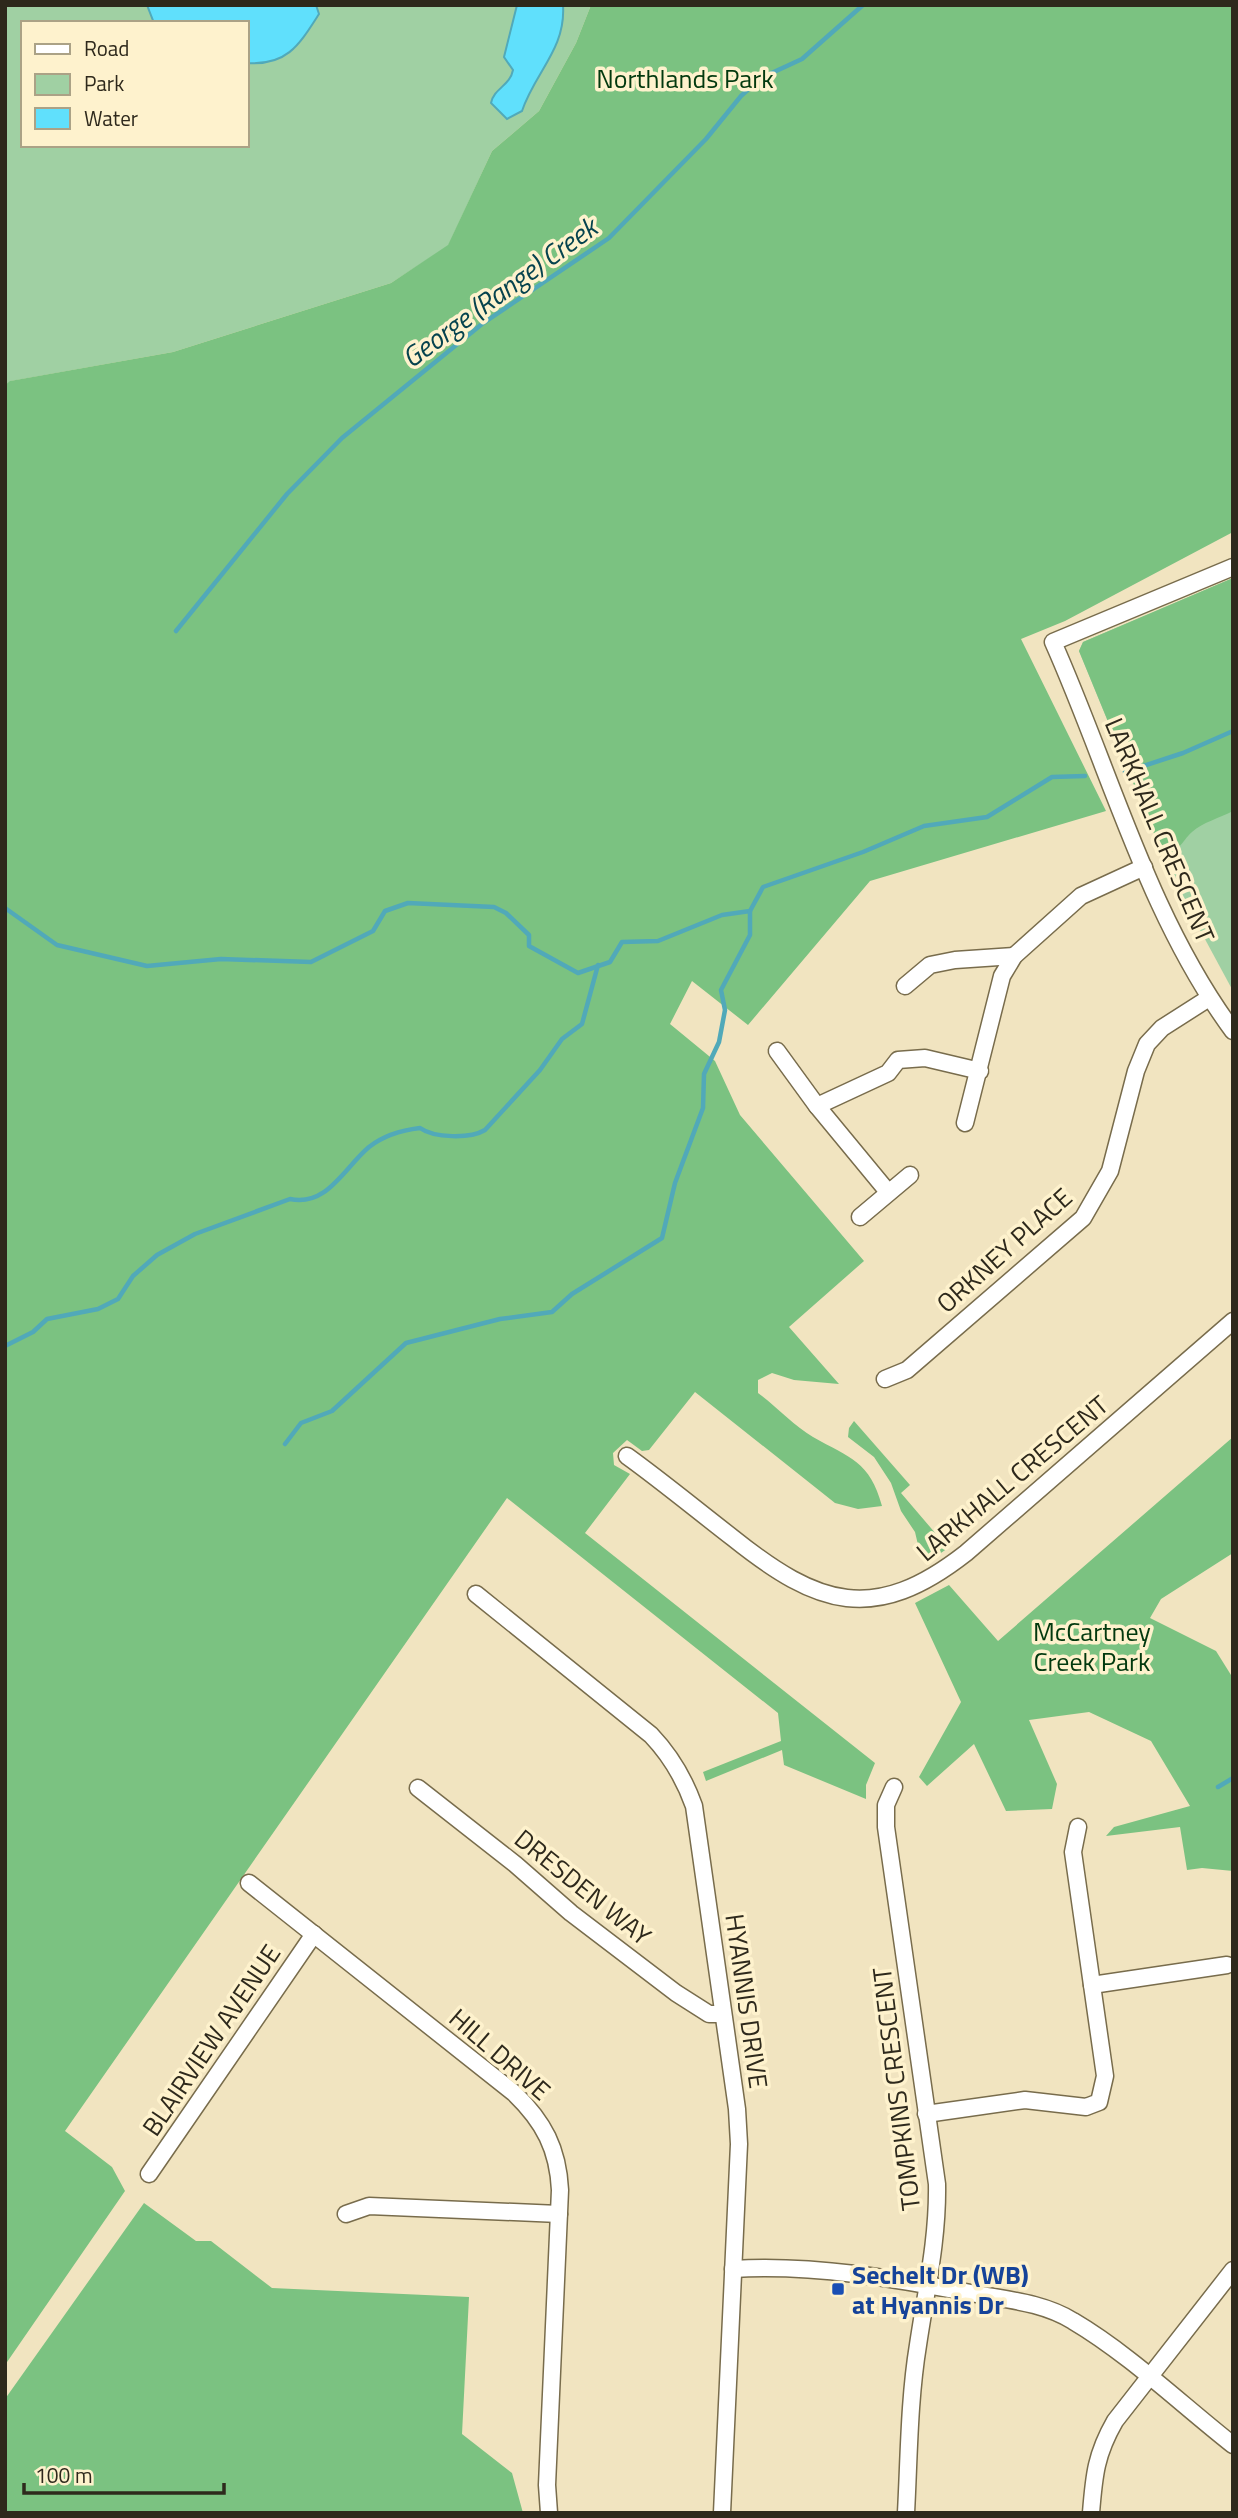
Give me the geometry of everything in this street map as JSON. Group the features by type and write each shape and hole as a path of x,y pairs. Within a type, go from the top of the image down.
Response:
{"street":[{"name":"LARKHALL CRESCENT","path":"1233,567 1054,642 1170,927 1209,998 1233,1031"},
{"path":"965,1123 1002,976 1014,956 1082,896 1144,867"},
{"path":"905,986 930,965 956,960 1014,956"},
{"name":"ORKNEY PLACE","path":"885,1379 907,1370 1083,1218 1110,1171 1136,1071 1147,1044 1162,1028 1209,998"},
{"path":"776,1051 817,1106 888,1192"},
{"path":"817,1106 888,1073 898,1060 925,1058 980,1071"},
{"path":"860,1217 910,1175"},
{"name":"LARKHALL CRESCENT","path":"627,1456 785,1578 833,1596 881,1598 928,1581 966,1553 1233,1321"},
{"name":"HYANNIS DRIVE","path":"476,1594 634,1720 659,1744 674,1763 694,1806 737,2109 739,2144 722,2513"},
{"name":"TOMPKINS CRESCENT","path":"894,1787 886,1805 886,1826 937,2184 936,2225 929,2285 912,2392 906,2513"},
{"name":"DRESDEN WAY","path":"418,1788 515,1864 571,1913 676,1993 709,2014 722,2014"},
{"path":"926,2114 1025,2100 1086,2107 1099,2102 1105,2076 1073,1852 1078,1827"},
{"name":"HILL DRIVE","path":"249,1883 531,2109 543,2125 559,2165 547,2485 549,2513"},
{"name":"BLAIRVIEW AVENUE","path":"149,2174 314,1934"},
{"path":"1092,1985 1227,1965"},
{"path":"346,2214 369,2206 559,2214"},
{"path":"733,2269 812,2270 929,2285 1042,2307 1072,2320 1233,2445"},
{"path":"1091,2513 1094,2467 1101,2446 1115,2420 1233,2270"}],"green space":[{"path":"5,5 591,5 576,43 539,111 492,151 448,246 391,283 173,352 11,381 5,385"},
{"name":"Northlands Park","path":"591,5 1233,5 1233,532 1065,621 1021,639 1106,811 870,881 748,1025 692,981 670,1024 715,1061 740,1115 864,1261 789,1327 839,1384 794,1380 772,1373 758,1380 758,1393 806,1432 857,1462 871,1479 882,1506 858,1509 835,1503 695,1392 649,1450 642,1451 627,1440 613,1453 614,1465 630,1474 585,1533 875,1763 866,1785 866,1799 784,1765 782,1750 706,1781 703,1772 781,1741 778,1713 507,1498 65,2131 112,2167 125,2191 5,2365 5,385 10,381 173,352 391,283 448,245 492,151 539,111 576,43"},
{"path":"1233,578 1233,991 1173,880 1079,651 1083,642"},
{"path":"1233,578 1233,811 1196,829 1177,849 1163,855 1079,651 1083,642"},
{"path":"854,1421 910,1485 901,1493 948,1548 928,1562 919,1549 915,1532 901,1511 891,1483 874,1457 848,1437 849,1428"},
{"name":"McCartney Creek Park","path":"1233,1437 1233,1553 1161,1599 1150,1618 1216,1651 1231,1675 1233,1871 1202,1868 1187,1870 1180,1827 1106,1836 1114,1827 1190,1806 1151,1741 1089,1712 1029,1720 1057,1784 1052,1809 1006,1811 974,1744 927,1786 919,1777 961,1702 915,1603 949,1585 998,1641"},
{"path":"144,2203 196,2241 211,2241 272,2288 469,2297 462,2434 512,2473 523,2513 5,2513 5,2399"}],"water":[{"path":"147,5 316,5 319,14 290,51 282,57 261,63 248,63 248,21 153,21"},
{"path":"517,5 563,5 563,21 555,48 522,111 507,119 491,103 495,94 509,80 513,70 504,57"}],"waterway":[{"name":"George (Range) Creek","path":"176,631 287,494 342,438 482,324 609,238 706,139 741,96 761,78 802,59 863,5"},
{"path":"1125,772 1183,753 1233,731"},
{"path":"5,908 57,945 147,966 221,959 311,962 373,931 385,911 408,903 494,907 506,913 529,935 529,946 578,973 610,962 622,942 658,941 722,915 750,911 763,887 863,852 924,826 987,817 1052,777 1085,776"},
{"path":"285,1444 301,1423 332,1411 406,1343 500,1319 552,1312 572,1294 662,1238 675,1183 703,1108 704,1074 719,1042 725,1010 721,990 750,935 750,911"},
{"path":"5,1346 33,1332 47,1319 98,1309 118,1299 133,1276 157,1255 195,1234 290,1199 303,1200 325,1192 369,1147 387,1137 420,1128 434,1134 452,1136 470,1135 485,1130 540,1070 562,1039 582,1024 598,965"},
{"path":"1218,1787 1233,1778"}],"place":[{"name":"Sechelt Dr (WB) at Hyannis Dr","path":"838,2289"}]}
